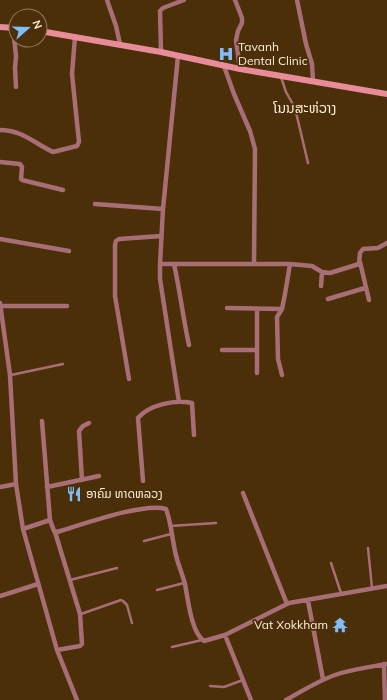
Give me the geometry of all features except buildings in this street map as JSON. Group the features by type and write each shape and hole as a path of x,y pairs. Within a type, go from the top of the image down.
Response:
{"main road":[{"path":"48,32 120,44 240,69 387,94"}],"street":[{"path":"107,0 116,26 120,44"},
{"path":"161,52 160,11 172,2 184,0"},
{"path":"235,0 242,18 242,23 236,40 240,69"},
{"path":"297,0 306,44 312,64 313,81"},
{"path":"0,130 8,130 19,133 53,152 77,146 79,142 72,74 75,37"},
{"path":"16,48 16,87"},
{"path":"178,56 163,209 160,279 177,400 179,402"},
{"path":"224,66 250,131 255,149 254,263"},
{"path":"0,162 20,164 22,167 22,180 63,190"},
{"path":"95,204 163,209"},
{"path":"129,379 115,296 114,245 116,241 120,239 161,236"},
{"path":"0,239 69,251"},
{"path":"369,300 360,262 360,253 363,249 378,248 387,243"},
{"path":"160,264 290,264 312,266 322,272 330,273 360,262"},
{"path":"174,264 189,346"},
{"path":"282,375 278,359 277,317 282,309 286,294 290,264"},
{"path":"321,286 322,272"},
{"path":"328,299 365,288"},
{"path":"0,303 10,375 16,484 23,529 57,650 77,700"},
{"path":"0,306 67,306"},
{"path":"227,308 282,309"},
{"path":"257,309 257,373"},
{"path":"222,350 257,350"},
{"path":"143,481 138,418 142,414 158,405 179,402 192,403 194,435"},
{"path":"42,421 50,520 80,614 81,646 57,650"},
{"path":"82,480 79,431 83,426 89,424"},
{"path":"47,487 98,476"},
{"path":"0,487 16,484"},
{"path":"244,494 287,604"},
{"path":"55,532 117,514 148,508 166,509 175,552 185,583 190,610 200,639 206,641 225,635 258,620 287,604 308,601 341,593 387,586"},
{"path":"23,529 50,520"},
{"path":"0,596 38,584"},
{"path":"308,601 323,679"},
{"path":"225,635 251,700"},
{"path":"286,700 323,679 349,671 385,664 385,700"}],"lane":[{"path":"281,76 286,92 295,108 308,163"},
{"path":"10,375 63,364"},
{"path":"170,526 216,522"},
{"path":"144,541 172,534"},
{"path":"368,548 372,588"},
{"path":"331,563 341,593"},
{"path":"69,580 117,568"},
{"path":"157,590 185,583"},
{"path":"80,614 121,600 127,605 132,623"},
{"path":"172,647 202,640"},
{"path":"210,686 224,687 243,680"}],"place":[{"name":"Tavanh Dental Clinic","path":"226,54"},
{"name":"ອາຄົມ ທາດຫລວງ","path":"74,494"},
{"name":"Vat Xokkham","path":"340,625"}],"district":[{"name":"ໂນນສະຫ່ວາງ","path":"305,108"}]}
